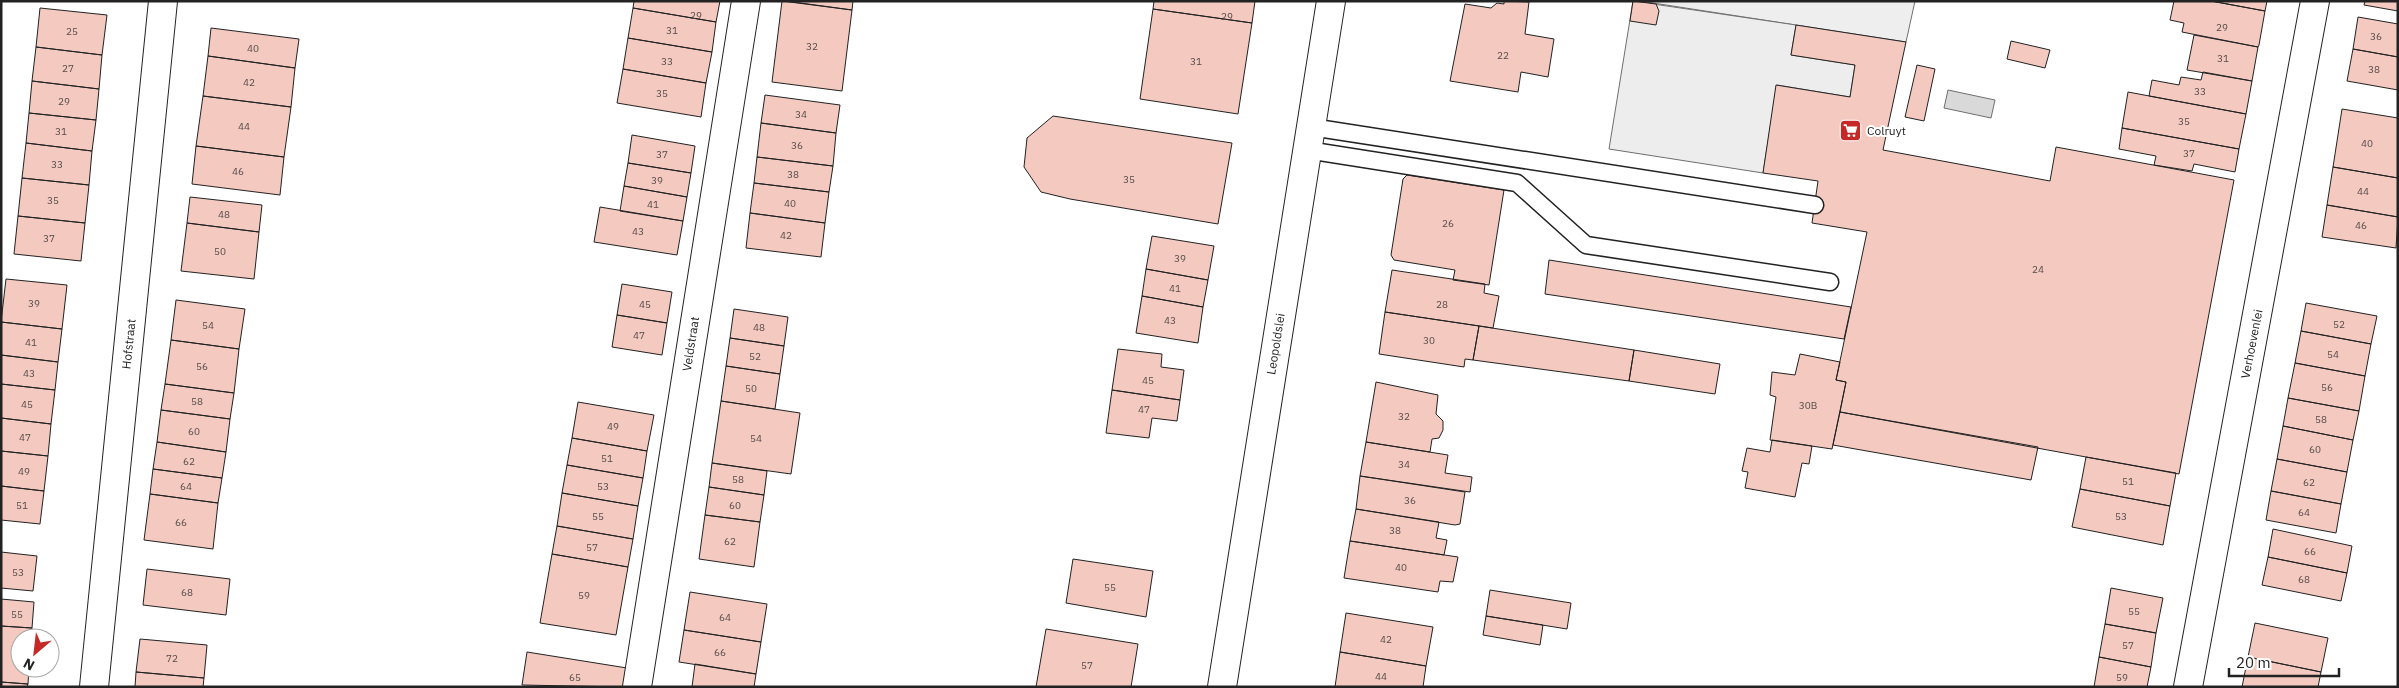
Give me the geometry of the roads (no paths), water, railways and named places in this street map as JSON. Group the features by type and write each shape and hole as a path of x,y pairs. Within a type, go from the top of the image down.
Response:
{"street":[{"name":"Hofstraat","path":"94,687 163,1"},
{"name":"Veldstraat","path":"637,687 746,1"},
{"name":"Leopoldslei","path":"1222,687 1331,1"},
{"name":"Verhoevenlei","path":"2188,687 2315,1"}],"lane":[{"path":"1309,139 1815,205"},
{"path":"1309,139 1517,183 1586,245 1830,282"}],"place":[{"name":"Colruyt","path":"1851,131"}]}
